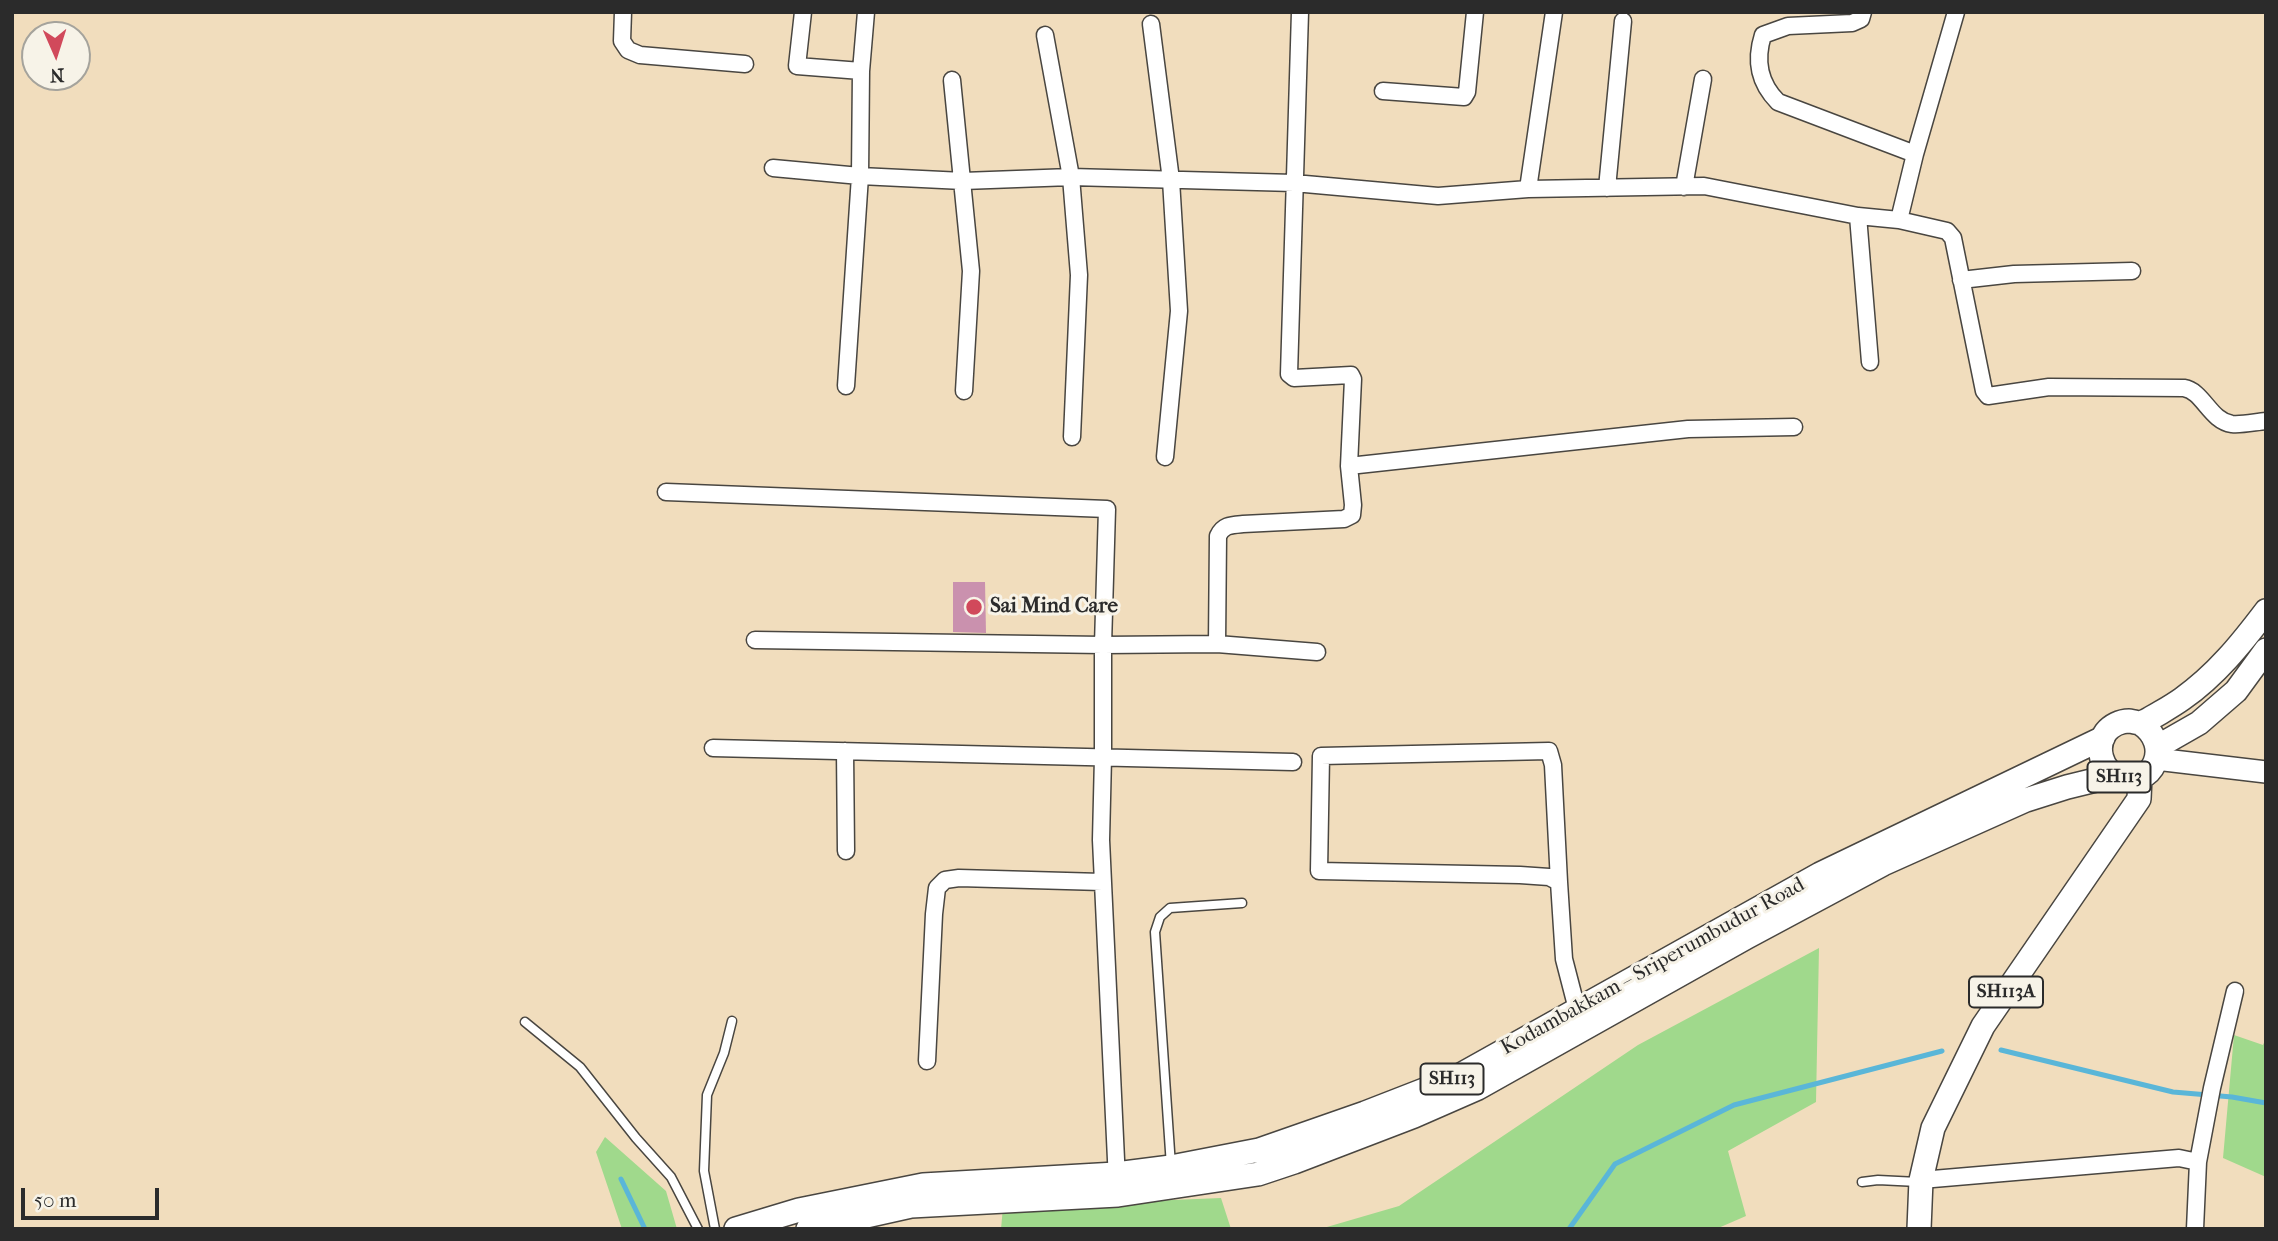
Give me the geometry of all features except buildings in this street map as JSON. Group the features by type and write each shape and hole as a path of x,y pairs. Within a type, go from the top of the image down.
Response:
{"main road":[{"name":"Kodambakkam – Sriperumbudur Road","path":"808,1229 911,1206 1117,1184 1258,1174 1414,1116 1478,1088 1579,1020 1820,874 2103,738 2116,724 2128,721 2140,723 2180,700 2217,671 2266,611"},
{"name":"SH113","path":"2157,753 2199,723 2236,691 2266,650"},
{"name":"SH113","path":"2140,723 2150,729 2156,739 2157,753 2149,771 2140,777"},
{"name":"SH113","path":"2103,738 2100,753 2103,763 2116,775"},
{"path":"2157,753 2266,772"},
{"name":"Kodambakkam – Sriperumbudur Road","path":"736,1229 799,1210 923,1185 1117,1184 1171,1167 1258,1150 1455,1078 1746,937 1884,864 2026,800 2116,775 2130,779 2140,777"},
{"name":"SH113A","path":"1920,1229 1921,1181 1933,1128 1983,1026 2139,799 2140,777"}],"street":[{"path":"623,12 622,41 628,50 640,55 745,64"},
{"path":"803,12 797,66 861,71"},
{"path":"846,386 860,176 861,71 866,12"},
{"path":"1217,644 1218,536 1221,529 1243,524 1345,519 1352,515 1349,466 1353,379 1351,375 1294,378 1289,374 1300,12"},
{"path":"1383,91 1464,97 1467,92 1475,12"},
{"path":"1528,189 1554,12"},
{"path":"1863,12 1861,19 1852,23 1787,19 1763,34 1758,65 1763,85 1777,102 1915,153"},
{"path":"1899,220 1915,153 1956,12"},
{"path":"1606,188 1623,21"},
{"path":"1151,24 1171,180 1179,311 1165,457"},
{"path":"1045,35 1071,177 1079,275 1072,437"},
{"path":"1684,187 1703,79"},
{"path":"952,80 971,271 964,391"},
{"path":"773,169 963,181 1071,177 1294,183 1438,196 1528,189 1704,186 1858,216 1899,220 1947,232 1952,238 1983,391 1988,396 2049,387 2184,388 2196,393 2210,412 2231,424 2266,421"},
{"path":"1858,216 1870,362"},
{"path":"1961,280 2014,274 2132,271"},
{"path":"1349,466 1688,429 1794,427"},
{"path":"666,492 1107,509 1101,840 1117,1184"},
{"path":"755,640 1217,644 1317,652"},
{"path":"713,748 1293,762"},
{"path":"845,751 845,851"},
{"path":"1559,882 1549,877 1520,875 1319,871 1321,756 1549,751 1553,765 1564,959 1579,1020"},
{"path":"927,1061 937,888 945,880 959,878 1102,882"},
{"path":"2195,1229 2199,1162 2235,991"},
{"path":"1921,1181 2179,1158 2199,1162"}],"lane":[{"path":"1171,1167 1154,932 1160,917 1170,908 1242,903"},
{"path":"715,1229 704,1171 707,1095 724,1053 732,1021"},
{"path":"525,1022 580,1067 636,1139 671,1177 698,1229"},
{"path":"1862,1182 1921,1181"}],"green space":[{"path":"1819,948 1816,1102 1728,1151 1746,1216 1716,1229 1320,1229 1399,1206 1638,1045"},
{"path":"2234,1035 2263,1045 2266,1038 2266,1177 2223,1158"},
{"path":"605,1137 666,1191 677,1229 622,1229 596,1152"},
{"path":"1221,1198 1231,1229 1001,1229 1003,1207"}],"waterway":[{"path":"2001,1050 2173,1092 2266,1103"},
{"path":"1569,1229 1615,1164 1734,1105 1942,1051"},
{"path":"621,1179 645,1229"}],"place":[{"name":"Sai Mind Care","path":"974,607"}]}
